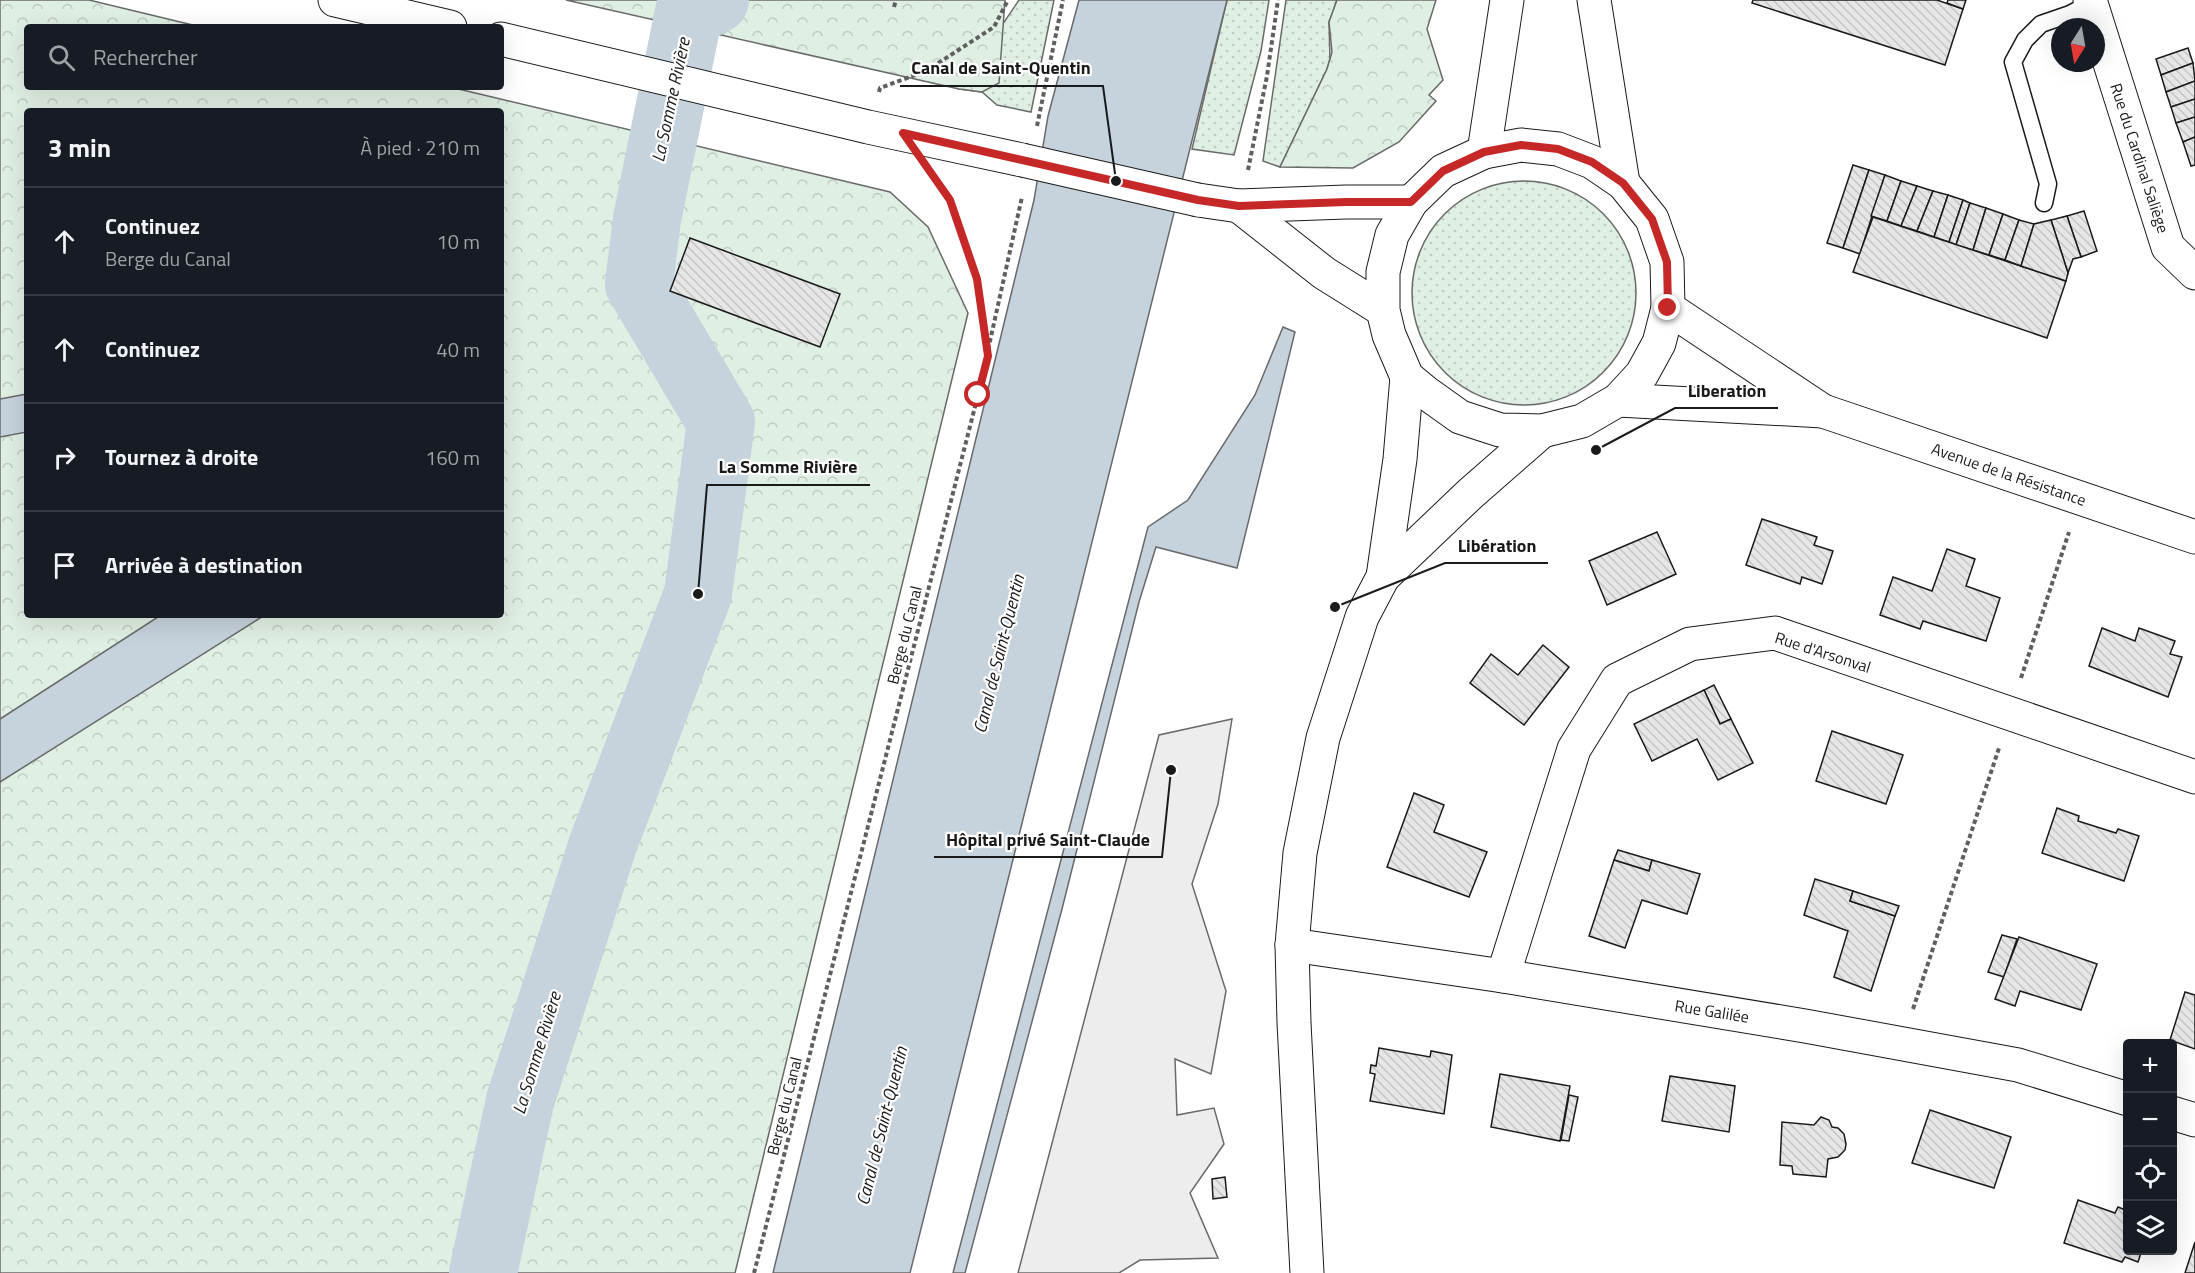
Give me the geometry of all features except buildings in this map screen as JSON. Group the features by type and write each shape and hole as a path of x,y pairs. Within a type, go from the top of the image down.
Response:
{"street":[{"path":"335,0 437,24"},
{"path":"1484,152 1507,0"},
{"path":"1594,0 1623,183"},
{"name":"Rue du Cardinal Saliège","path":"2094,1 2168,247 2195,273"},
{"path":"504,40 868,127 1028,147 1198,200 1239,206 1411,202"},
{"path":"1383,578 1400,459 1407,377 1389,335 1383,310 1383,272 1392,236 1411,202 1443,171 1484,152 1521,145 1558,149 1592,162 1623,183 1652,219 1667,262 1668,308 1659,343 1642,374 1618,400 1582,421 1542,431 1500,430 1460,417 1407,377"},
{"path":"1239,206 1324,273 1383,310"},
{"path":"1668,308 1823,411"},
{"path":"1618,400 1823,411"},
{"name":"Avenue de la Résistance","path":"1823,411 2195,537"},
{"path":"1307,1273 1292,945 1300,853 1323,738 1362,617 1383,578 1470,494 1542,431"},
{"name":"Rue d'Arsonval","path":"1503,976 1574,749 1617,680 1690,644 1775,633 2195,777"},
{"name":"Rue Galilée","path":"1292,945 1503,976 2018,1065 2123,1098"},
{"path":"2177,1115 2195,1120"}],"lane":[{"path":"2044,203 2048,184 2013,62 2025,40 2041,24 2070,14 2094,1"}],"path":[{"path":"894,7 896,0"},
{"path":"880,88 926,71 994,27 1008,0"},
{"path":"1028,147 1063,0"},
{"path":"1239,206 1253,148 1278,0"},
{"path":"903,133 950,200 977,279 988,356"},
{"name":"Berge du Canal","path":"754,1273 988,356 1023,192"},
{"path":"1901,1044 2081,499"}],"green space":[{"path":"0,0 89,0 189,24 24,24 24,90 463,90 890,192 928,227 968,313 735,1273 0,1273"},
{"path":"566,0 1005,0 999,83 982,92 959,89"},
{"path":"1019,0 1054,0 1031,112 997,105 982,92 959,89"},
{"path":"1227,0 1269,0 1261,51 1234,155 1192,149"},
{"path":"1286,0 1337,0 1329,22 1330,59 1327,69 1280,167 1263,161"},
{"path":"1337,0 1436,0 1427,29 1443,80 1429,95 1436,101 1399,142 1353,168 1280,167 1327,69 1332,52 1329,22"},
{"path":"1513,181 1535,181 1567,189 1577,194 1595,206 1611,222 1628,250 1634,271 1636,293 1634,315 1628,336 1611,364 1595,380 1567,397 1535,405 1513,405 1481,397 1471,392 1453,380 1437,364 1420,336 1412,304 1412,282 1420,250 1425,240 1437,222 1453,206 1481,189"}],"shaded area":[{"path":"1232,719 1218,804 1192,884 1226,991 1211,1074 1175,1059 1177,1115 1214,1108 1224,1144 1190,1193 1218,1258 1140,1260 1119,1273 1018,1273 1159,735"}],"water":[{"path":"1079,0 1227,0 910,1273 773,1273 1034,200 1048,116"},
{"path":"1283,327 1295,332 1237,568 1156,547 1139,602 1062,909 965,1273 953,1273 1148,527 1188,500 1255,395"},
{"path":"24,395 24,433 0,437 0,399"},
{"path":"156,618 260,618 0,782 0,719"}],"waterway":[{"name":"La Somme Rivière","path":"483,1273 520,1101 603,844 698,594 721,422 639,284 647,219 689,12 715,0"}],"place":[{"name":"Canal de Saint-Quentin","path":"1116,181"},
{"name":"Liberation","path":"1596,450"},
{"name":"La Somme Rivière","path":"698,594"},
{"name":"Libération","path":"1335,607"},
{"name":"Hôpital privé Saint-Claude","path":"1171,770"}],"route":[{"path":"978,395 988,356 977,279 950,200 903,133 1198,200 1239,206 1411,202 1443,171 1484,152 1521,145 1558,149 1592,162 1623,183 1652,219 1667,262 1668,308"}]}
